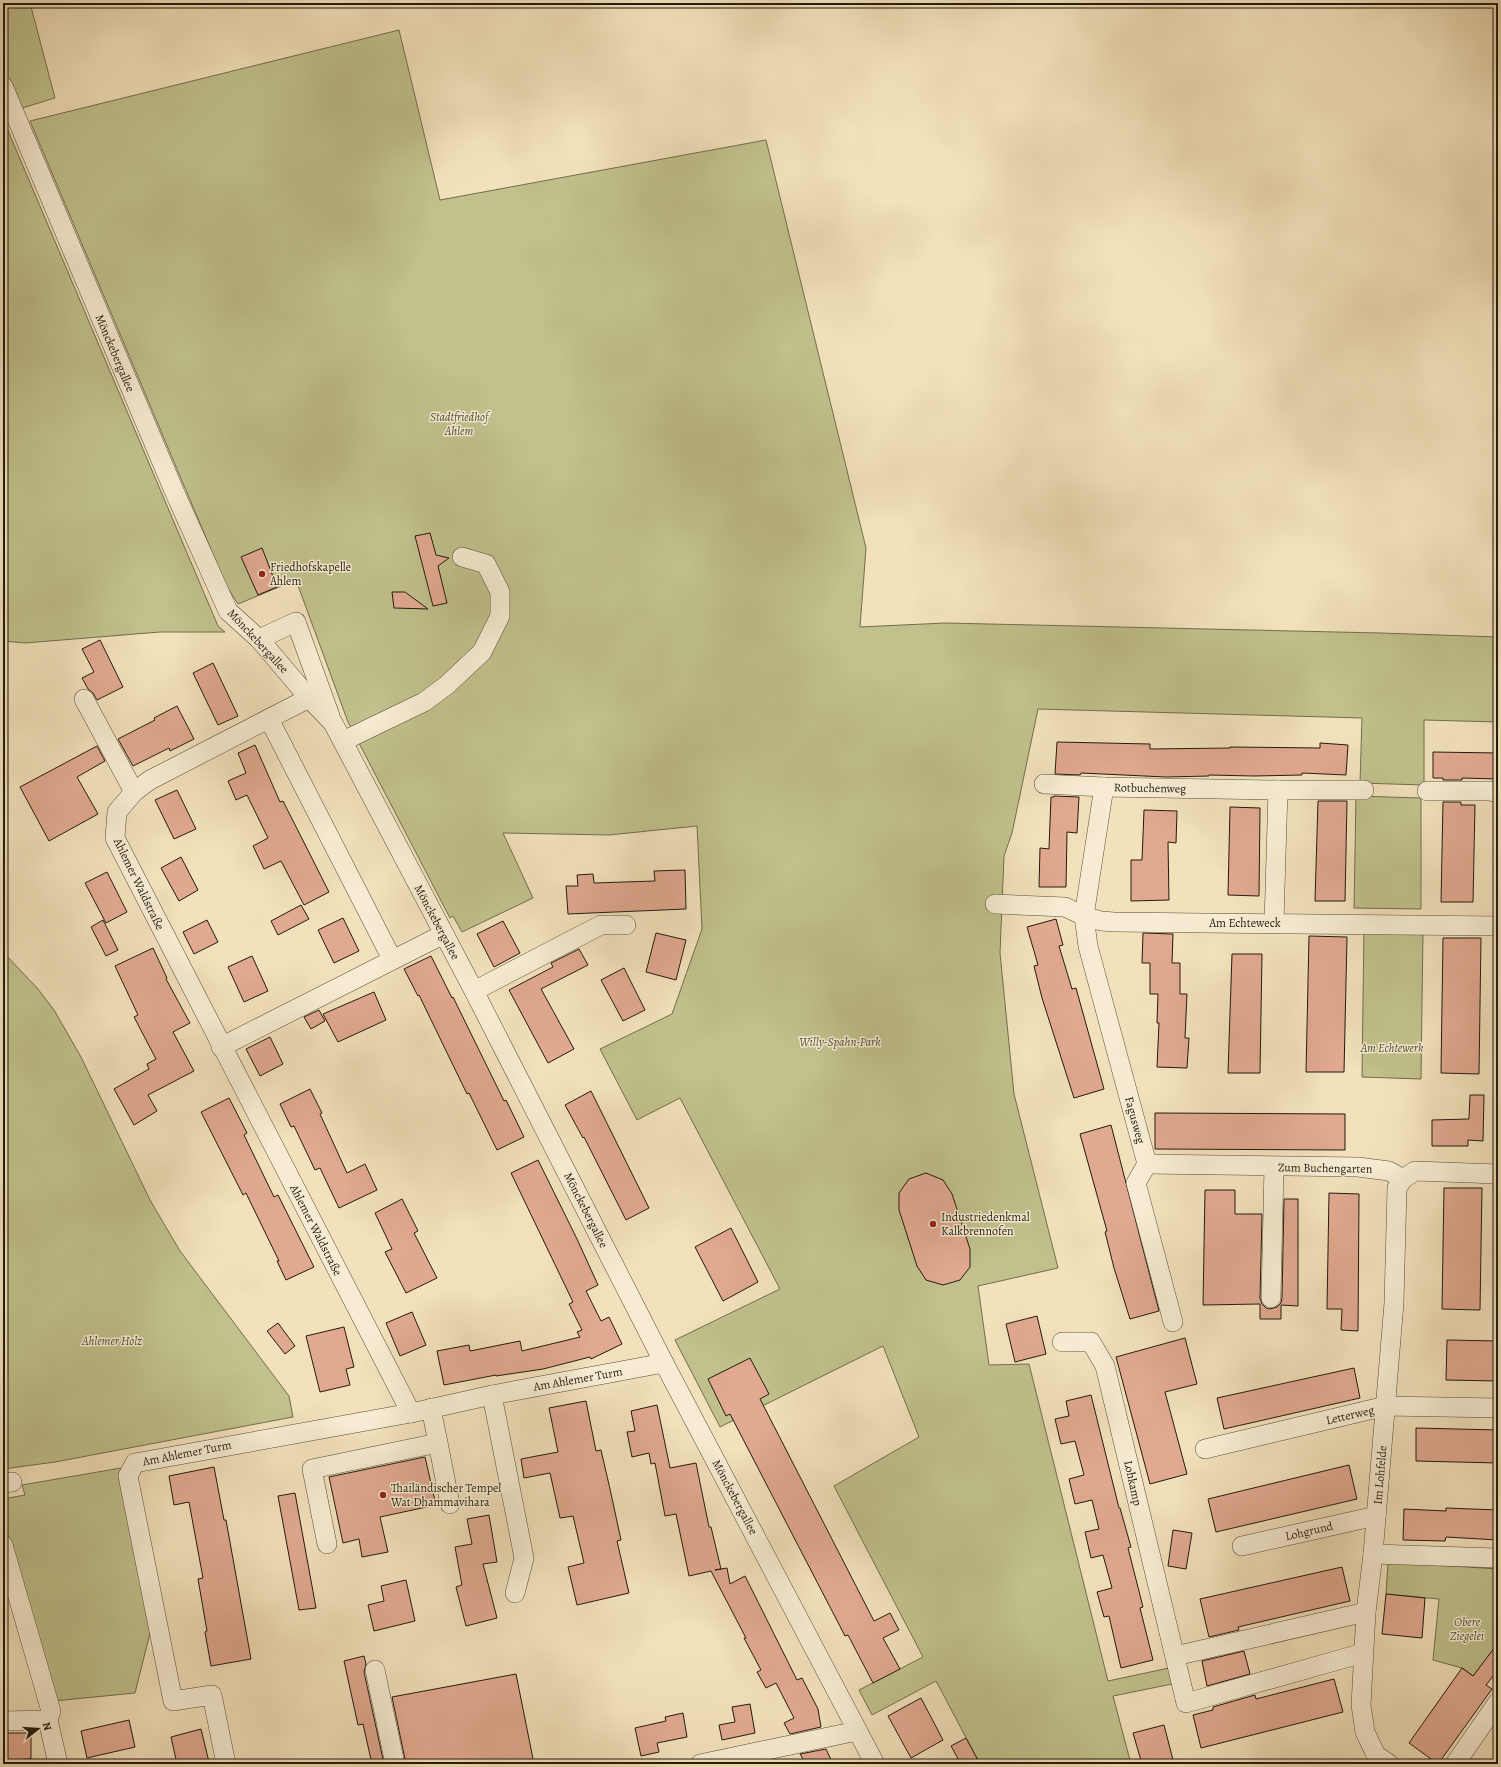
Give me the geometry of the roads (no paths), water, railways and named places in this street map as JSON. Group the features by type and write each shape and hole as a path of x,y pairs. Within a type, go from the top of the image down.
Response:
{"street":[{"name":"Mönckebergallee","path":"3,86 172,486 228,611 260,639 309,698 333,723 474,991 664,1363 875,1764"},
{"path":"343,741 424,702 447,685 482,652 500,616 500,592 486,564 462,557"},
{"path":"260,639 296,622 333,723"},
{"name":"Ahlemer Waldstraße","path":"309,698 150,780 134,792 117,812 115,838 221,1047 411,1413"},
{"path":"84,699 134,792"},
{"path":"269,719 392,959"},
{"path":"1044,784 1104,787"},
{"name":"Rotbuchenweg","path":"1084,916 1104,787 1364,790"},
{"path":"1274,923 1278,790"},
{"path":"1427,791 1490,791 1498,793"},
{"name":"Am Echteweck","path":"995,904 1066,907 1084,916 1100,921 1114,922 1498,926"},
{"name":"Fagusweg","path":"1084,916 1088,946 1147,1164"},
{"path":"474,991 601,925 626,925"},
{"path":"221,1047 392,959 444,934"},
{"path":"1147,1164 1136,1183 1173,1322"},
{"name":"Zum Buchengarten","path":"1147,1164 1358,1167 1389,1170 1403,1179"},
{"path":"1271,1298 1274,1167"},
{"path":"1403,1179 1415,1172 1498,1174"},
{"name":"Im Lohfelde","path":"1389,1764 1376,1755 1365,1732 1361,1705 1366,1612 1373,1554 1394,1304 1397,1188 1403,1179"},
{"name":"Lohkamp","path":"1062,1342 1090,1342 1105,1366 1186,1703 1363,1653"},
{"name":"Am Ahlemer Turm","path":"226,1764 212,1695 173,1701 128,1476 135,1463 411,1413 492,1395 664,1363"},
{"path":"492,1395 524,1558 515,1593"},
{"name":"Letterweg","path":"1204,1449 1386,1406 1498,1408"},
{"path":"431,1408 450,1504"},
{"path":"327,1544 312,1469 438,1443"},
{"name":"Lohgrund","path":"1242,1546 1376,1516"},
{"path":"3,1545 51,1711 48,1720 58,1764"},
{"path":"1373,1554 1498,1558"},
{"path":"1175,1656 1366,1612"},
{"path":"375,1670 395,1764"},
{"path":"1455,1764 1498,1702"},
{"path":"3,1721 48,1720"},
{"path":"700,1764 857,1731"}],"place":[{"name":"Friedhofskapelle Ahlem","path":"262,574"},
{"name":"Industriedenkmal Kalkbrennofen","path":"933,1224"},
{"name":"Thailändischer Tempel Wat Dhammavihara","path":"383,1495"}],"park label":[{"name":"Stadtfriedhof Ahlem","path":"459,424"},
{"name":"Willy-Spahn-Park","path":"840,1042"},
{"name":"Am Echtewerk","path":"1392,1048"},
{"name":"Ahlemer Holz","path":"112,1341"},
{"name":"Obere Ziegelei","path":"1467,1629"}]}
